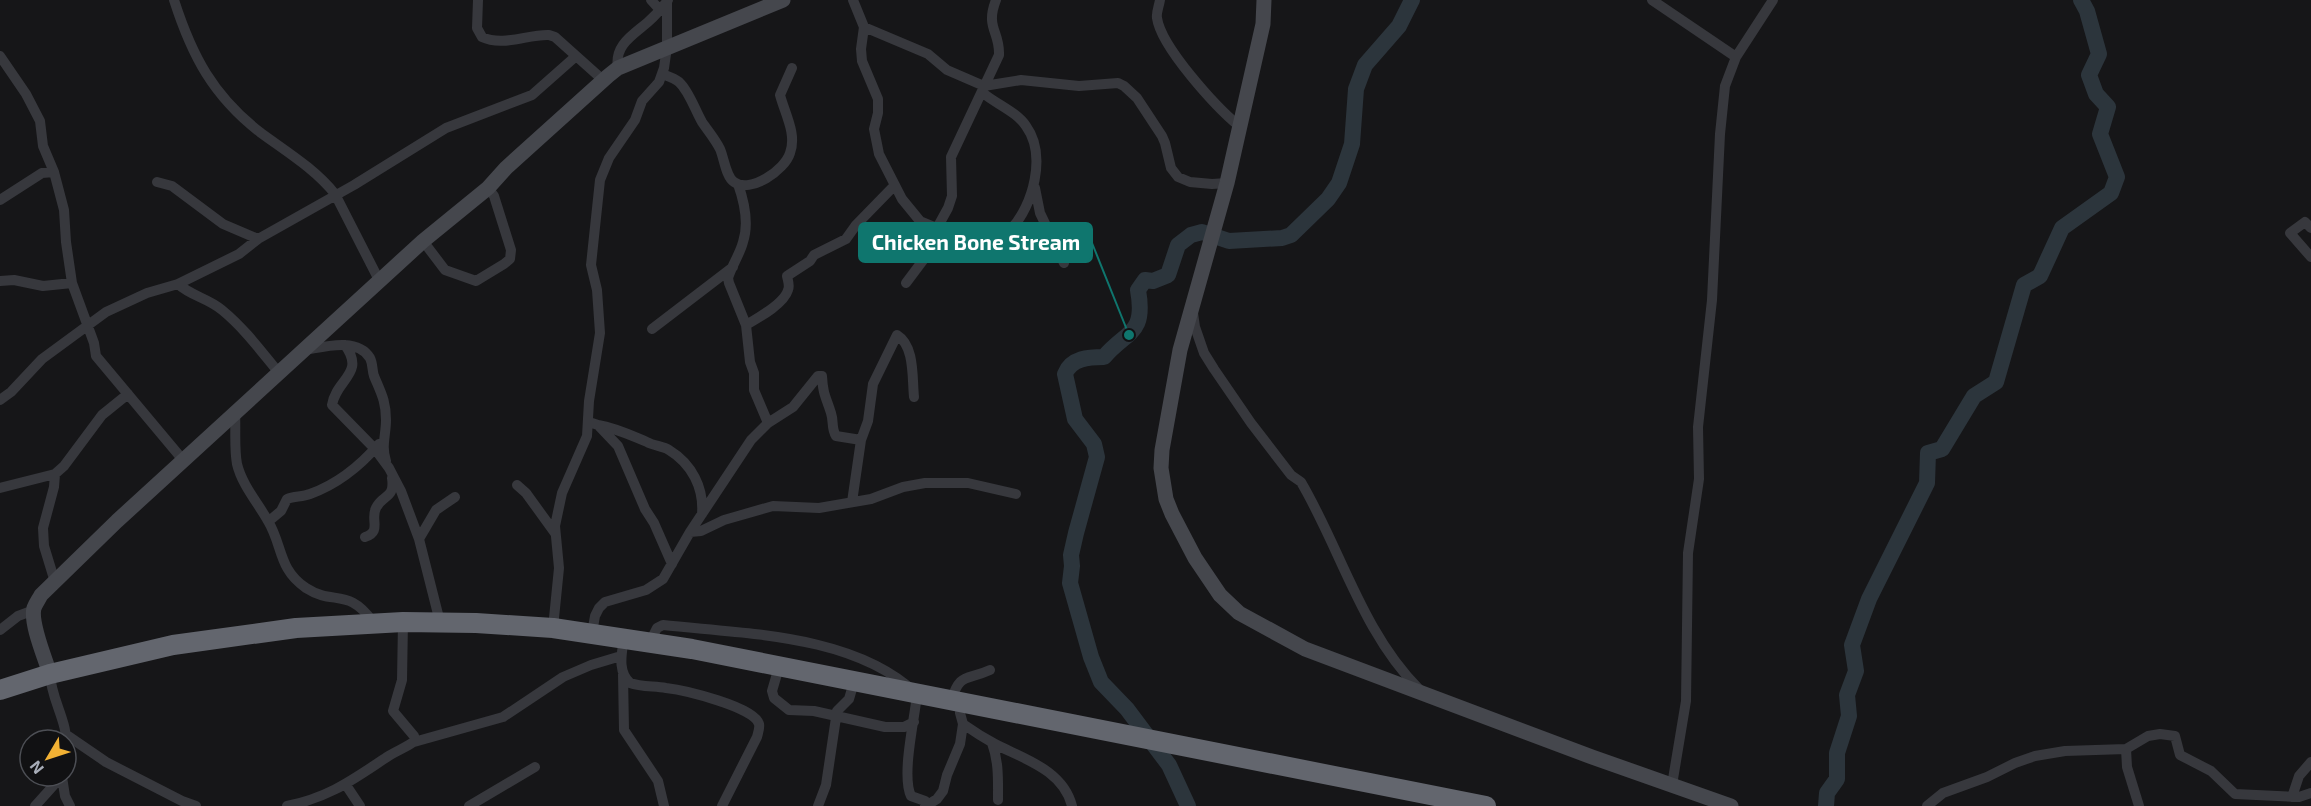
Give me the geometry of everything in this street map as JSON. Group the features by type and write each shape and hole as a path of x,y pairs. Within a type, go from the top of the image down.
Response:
{"highway":[{"path":"0,690 50,674 173,645 285,629 373,622 440,622 553,628 592,633 623,647 650,642 1486,806"}],"street":[{"path":"174,0 183,27 200,64 224,100 248,123 327,183 335,194 380,282"},
{"path":"478,0 477,28 482,37 493,40 510,40 549,35 603,80"},
{"path":"651,0 665,4"},
{"path":"65,728 50,687 50,674 34,622 34,610 41,595 183,460 423,242 488,188 514,160 603,80 618,68 783,0"},
{"path":"853,0 864,27 862,61 878,99 879,106 874,129 876,143 902,199 920,220 937,228"},
{"path":"906,283 924,259 951,200 951,157 999,55 1000,47 990,23 991,12 996,0"},
{"path":"1160,0 1156,16 1159,27 1181,62 1214,104 1239,126"},
{"path":"1264,0 1263,24 1227,183 1180,350 1168,412 1161,468 1166,499 1195,558 1220,595 1239,613 1305,649 1731,806"},
{"path":"1652,0 1736,57"},
{"path":"1672,784 1686,701 1688,553 1699,479 1698,427 1712,300 1725,86 1736,57 1773,0"},
{"path":"665,4 667,47 662,74 659,82 642,101 635,120 609,158 600,180 591,265 597,290 600,333 589,401 594,424 618,446 672,564"},
{"path":"618,68 619,50 626,40 665,4"},
{"path":"864,27 928,54 947,70 983,89 1001,107 1014,114 1027,126 1035,156 1033,179 1026,210 1011,229"},
{"path":"0,56 26,94 40,122 43,146 54,172 64,210 72,283 94,343 96,356 183,460"},
{"path":"0,400 11,392 42,359 106,312 147,293 178,284 239,254 258,239 354,185 446,128 532,95 575,57"},
{"path":"662,74 675,79 682,86 716,141 731,180 738,184 762,180 779,170 787,162 792,145 791,130 780,95 792,68"},
{"path":"983,89 1021,80 1079,86 1118,83 1137,99 1166,143 1172,168 1178,177 1191,182 1227,183"},
{"path":"0,200 42,173 54,172"},
{"path":"1033,179 1040,213 1064,262"},
{"path":"157,182 172,186 223,224 258,239"},
{"path":"738,184 744,212 745,232 743,244 728,278 746,325 750,362 754,373 754,390 768,423"},
{"path":"746,325 767,312 786,296 789,289 787,276 791,272 810,261 814,255 846,239 856,225 894,186"},
{"path":"423,242 445,270 472,280 481,279 504,264 510,259 511,250 494,196 488,188"},
{"path":"2309,222 2290,233 2311,257"},
{"path":"652,329 733,267"},
{"path":"0,281 14,280 43,286 72,283"},
{"path":"178,284 187,292 208,300 221,309 250,338 279,373"},
{"path":"1192,304 1195,327 1204,352 1214,369 1251,423 1291,475 1300,482 1387,651 1424,694"},
{"path":"852,502 861,440 868,421 873,384 897,334 904,340 909,356 914,397"},
{"path":"304,350 345,345 364,352 372,364 373,373 386,403 383,449 393,486 391,493 376,507 373,533 365,537"},
{"path":"345,345 354,358 353,366 332,405 375,449 389,468 408,506 440,622"},
{"path":"592,633 595,616 605,602 646,590 663,579 736,459 768,423 793,407 820,375 822,376 823,394 831,412 832,430 836,436 861,440"},
{"path":"0,488 55,474 64,466 102,416 128,394"},
{"path":"235,413 238,467 245,483 269,521 282,560 292,576 307,589 318,594 353,601 364,609 373,622"},
{"path":"594,424 667,448 679,457 690,469 698,483 703,498 702,514"},
{"path":"553,628 559,568 555,533 562,493 594,424"},
{"path":"269,521 281,511 287,499 309,494 349,474 383,439"},
{"path":"55,474 54,487 43,528 44,546 55,582"},
{"path":"690,532 701,531 724,520 773,506 819,508 887,495 903,487 944,482 968,483 1016,494"},
{"path":"517,485 526,493 555,533"},
{"path":"418,539 436,510 455,497"},
{"path":"0,630 18,616 34,610"},
{"path":"403,622 402,680 393,711 414,736 414,742"},
{"path":"650,642 657,628 663,625 782,637 820,644 874,665 902,679 917,694 909,755 908,785 911,796 922,798 926,806 937,799 943,791 946,775 960,744 963,724 956,702 955,687 961,680 990,670"},
{"path":"287,806 346,785 393,753 414,742 502,717 563,677 623,647 624,730 658,782 664,806"},
{"path":"779,667 772,691 778,703 789,710 814,711 894,728 914,722"},
{"path":"623,674 630,683 635,685 679,690 714,699 756,718 760,727 757,737 722,806"},
{"path":"818,806 826,785 838,709 849,699 854,681"},
{"path":"963,724 992,743 1046,770 1061,784 1072,806"},
{"path":"1927,806 1943,793 2035,756 2065,751 2126,749 2148,736 2160,734 2175,736 2180,754 2211,771 2235,794 2299,797 2311,793"},
{"path":"78,743 106,762 196,806"},
{"path":"992,743 996,754 998,800"},
{"path":"2126,749 2127,767 2139,806"},
{"path":"2292,797 2299,776 2311,762"},
{"path":"469,806 535,767"},
{"path":"346,785 360,806"},
{"path":"35,806 52,788"},
{"path":"64,788 70,806"}],"waterway":[{"path":"1188,806 1169,765 1127,709 1101,682 1091,657 1070,583 1071,555 1097,457 1094,444 1075,419 1065,374 1076,362 1087,358 1104,357 1133,330 1139,316 1138,290 1145,280 1153,281 1168,275 1178,245 1191,235 1202,232 1229,241 1282,238 1291,235 1328,199 1339,183 1352,144 1356,89 1365,65 1399,26 1412,0"},
{"path":"1826,806 1827,793 1837,779 1837,753 1849,716 1847,695 1856,671 1852,645 1869,599 1927,483 1928,453 1942,449 1974,396 1996,382 2024,285 2040,276 2062,228 2111,193 2117,177 2100,134 2108,107 2096,94 2089,75 2099,54 2087,11 2081,0"}],"place":[{"name":"Chicken Bone Stream","path":"1129,335"}]}
